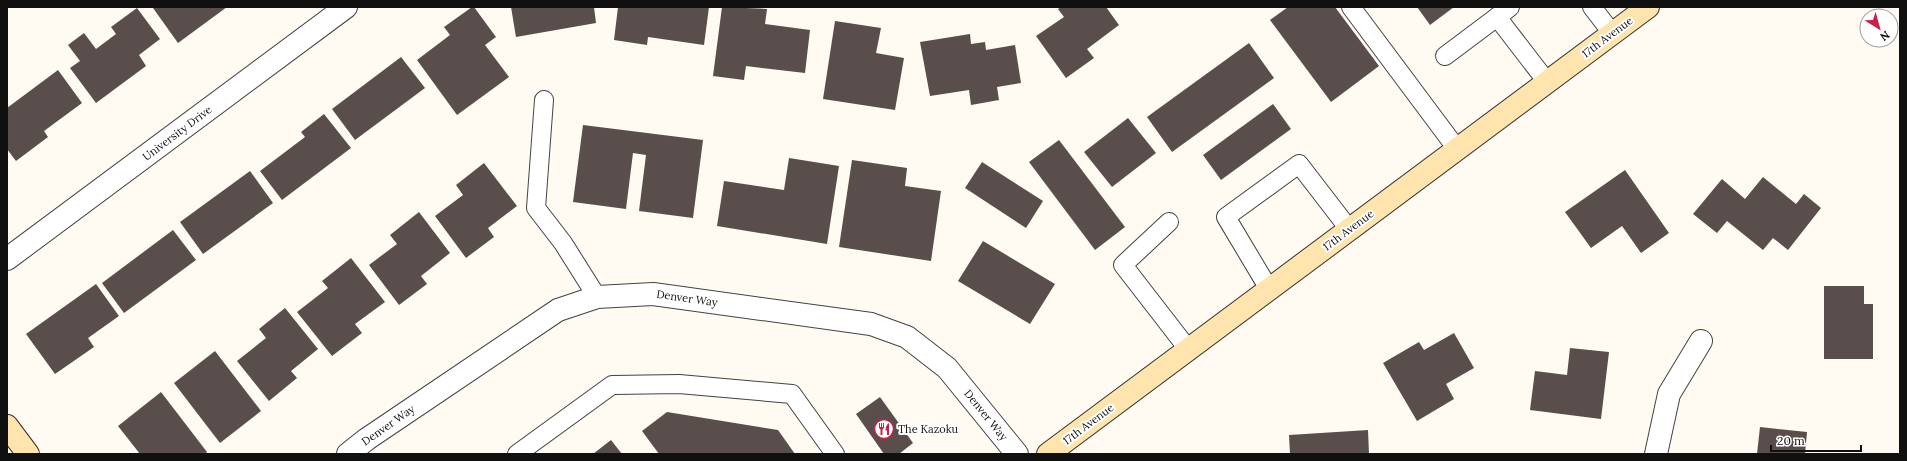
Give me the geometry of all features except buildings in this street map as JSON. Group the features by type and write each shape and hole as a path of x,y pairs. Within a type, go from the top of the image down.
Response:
{"main road":[{"name":"17th Avenue","path":"1048,454 1648,7"},
{"path":"7,426 28,454"}],"street":[{"name":"University Drive","path":"7,258 346,7"},
{"name":"Denver Way","path":"348,454 367,439 558,310 598,297 653,294 872,324 907,337 947,368 1017,454"},
{"path":"1656,454 1669,394 1701,341"}],"lane":[{"path":"1350,7 1457,149"},
{"path":"1592,7 1612,33"},
{"path":"1445,56 1504,12 1547,82"},
{"path":"544,100 536,208 563,243 598,297"},
{"path":"1269,289 1226,217 1299,164 1349,230"},
{"path":"1169,222 1124,265 1188,349"},
{"path":"517,454 612,385 679,384 792,394 835,454"}],"place":[{"name":"The Kazoku","path":"884,429"}]}
